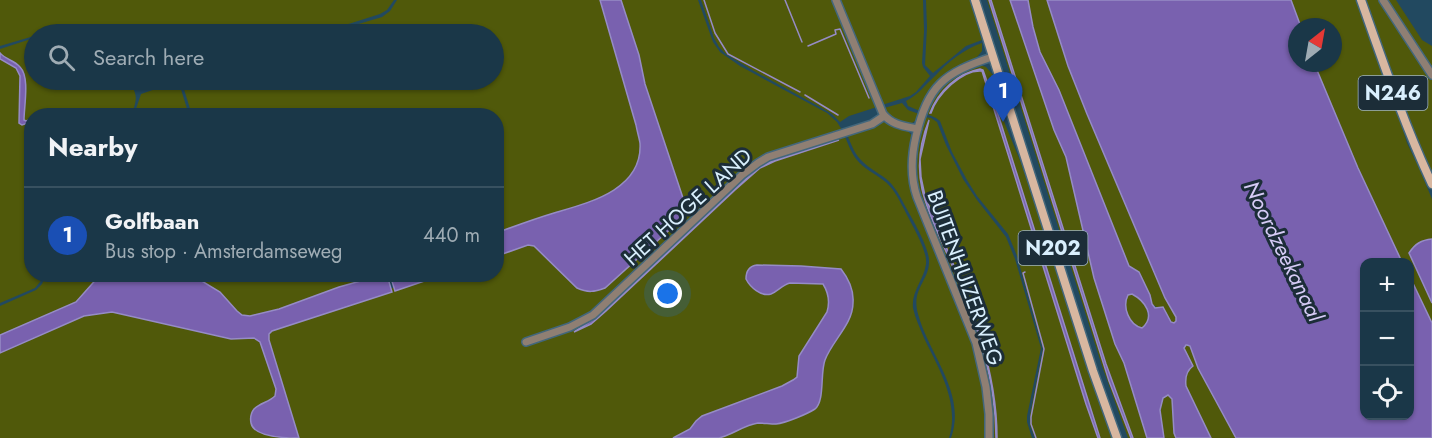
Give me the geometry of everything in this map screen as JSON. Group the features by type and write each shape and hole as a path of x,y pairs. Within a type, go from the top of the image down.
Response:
{"main road":[{"name":"N202","path":"975,0 1096,382 1117,438"},
{"name":"N246","path":"1361,0 1393,94 1432,184"}],"street":[{"path":"836,0 884,116 894,123 918,129"},
{"path":"1383,0 1432,75"},
{"name":"BUITENHUIZERWEG","path":"989,438 986,387 976,343 914,190 912,162 918,129 927,101 933,92 960,69 992,57"},
{"name":"HET HOGE LAND","path":"526,342 570,327 593,315 742,175 758,163 774,155 872,124 884,116"}],"green space":[{"path":"0,0 394,0 387,10 380,14 348,24 24,24 24,39 0,46"},
{"path":"397,0 698,0 713,42 720,52 740,66 827,113 842,130 764,156 598,309 563,332 599,314 741,179 767,160 844,135 859,163 887,183 895,193 924,251 926,264 914,296 913,308 950,399 952,425 949,438 0,438 0,306 36,290 43,282 389,282 391,289 394,287 392,282 504,282 504,108 190,108 184,90 504,90 504,24 359,24 382,17 390,11"},
{"path":"701,0 833,0 877,107 849,116 840,122 832,114 726,54 714,38"},
{"path":"839,0 923,0 922,63 930,76 916,92 882,105"},
{"path":"926,0 970,0 982,40 966,46 933,73 925,65"},
{"path":"987,0 1010,0 1054,130 1066,157 1094,278 1147,438 1128,438 1102,366"},
{"path":"1028,0 1047,0 1068,66 1087,114 1165,298 1176,317 1176,323 1171,322 1167,314 1152,304 1150,295 1129,266 1059,90 1040,52"},
{"path":"1291,0 1357,0 1407,143 1432,199 1432,239 1413,247 1418,274 1432,303 1432,323 1414,285 1414,258 1400,258 1358,168 1318,72 1342,72 1342,18 1298,18"},
{"path":"1365,0 1381,0 1432,80 1432,173 1406,113"},
{"path":"1386,0 1396,0 1422,40 1432,46 1432,71"},
{"path":"24,41 24,90 133,90 136,100 134,108 24,108 24,282 40,282 35,288 0,303 0,49"},
{"path":"982,43 982,51 977,57 952,71 930,92 920,111 908,106 906,101 918,93 951,61"},
{"path":"980,65 986,67 993,75 1005,124 1021,163 1113,438 1035,438 1030,425 1043,349 1017,256 1008,234 967,180 952,152 940,121 925,113 933,96 942,86 960,72"},
{"path":"153,90 181,90 187,108 136,108 141,94"},
{"path":"902,103 908,110 919,114 912,123 896,121 884,108"},
{"path":"924,117 937,122 963,179 1006,237 1015,259 1041,348 1027,416 1032,438 992,438 984,366 923,207 914,174 916,148"},
{"path":"883,122 908,131 912,136 909,166 973,342 983,386 987,438 951,438 955,421 954,405 945,374 923,329 916,305 918,292 928,269 929,256 896,190 860,159 847,135"},
{"path":"1132,294 1143,303 1147,310 1147,324 1142,328 1133,323 1126,310 1126,300 1128,295"},
{"path":"1186,345 1190,346 1198,368 1236,438 1211,438 1186,386 1186,375 1192,366 1184,348"},
{"path":"1165,395 1172,399 1176,438 1164,438 1160,410"}],"water":[{"path":"600,0 621,0 639,55 645,84 683,198 683,215 605,288 598,290 584,291 577,288 534,246 528,245 504,254 504,230 597,199 623,183 633,172 639,159 640,143"},
{"path":"989,0 991,0 1106,364 1133,438 1131,438 1109,381"},
{"name":"Noordzeekanaal","path":"1010,0 1028,0 1040,52 1059,90 1129,266 1139,272 1155,308 1163,307 1171,322 1174,323 1176,317 1165,298 1068,66 1047,0 1291,0 1298,18 1288,18 1288,72 1318,72 1358,168 1400,258 1360,258 1360,420 1414,420 1414,285 1432,323 1432,438 1236,438 1198,368 1190,346 1186,345 1184,348 1193,366 1187,375 1186,386 1211,438 1176,438 1172,399 1168,395 1163,398 1160,410 1164,438 1147,438 1094,278 1066,157 1054,130","holes":["1132,294 1145,305 1148,319 1142,328 1133,323 1128,315 1126,310 1128,295"]},
{"path":"0,53 18,65 23,72 26,90 24,124 19,123 20,76 16,68 0,59"},
{"path":"983,70 993,98 1100,438 1098,438 1086,404 982,71 966,74 951,84 930,113 938,97 950,84 964,74"},
{"path":"929,120 920,159 923,137"},
{"path":"839,140 760,168 606,311 591,324 574,332 600,315 755,170 773,160"},
{"path":"920,159 925,196 973,314 982,344 990,374 995,406 997,438 993,394 984,352 962,290 932,220 922,189"},
{"path":"1432,239 1432,303 1414,264 1414,258 1411,258 1409,253 1425,240"},
{"path":"757,265 841,269 848,281 853,294 852,311 825,360 818,405 815,409 785,422 753,424 719,438 673,438 690,429 702,416 782,386 797,377 799,356 827,312 826,290 823,284 790,283 771,294 760,293 746,279 748,269"},
{"path":"94,282 204,282 220,292 242,315 250,316 279,309 357,282 389,282 392,292 272,331 269,334 299,438 272,436 253,428 251,416 254,409 275,396 276,389 260,342 254,338 231,339 112,312 84,316 0,353 0,335 76,302"},
{"path":"392,282 421,282 395,291"}],"waterway":[{"path":"704,0 715,33 728,54 800,92"},
{"path":"785,0 802,42"},
{"path":"808,46 836,34 835,30 840,29 869,98"},
{"path":"805,95 838,115"},
{"path":"1025,272 1023,273 1044,349 1031,417 1036,438"}],"place":[{"name":"Golfbaan","path":"1003,122"}]}
